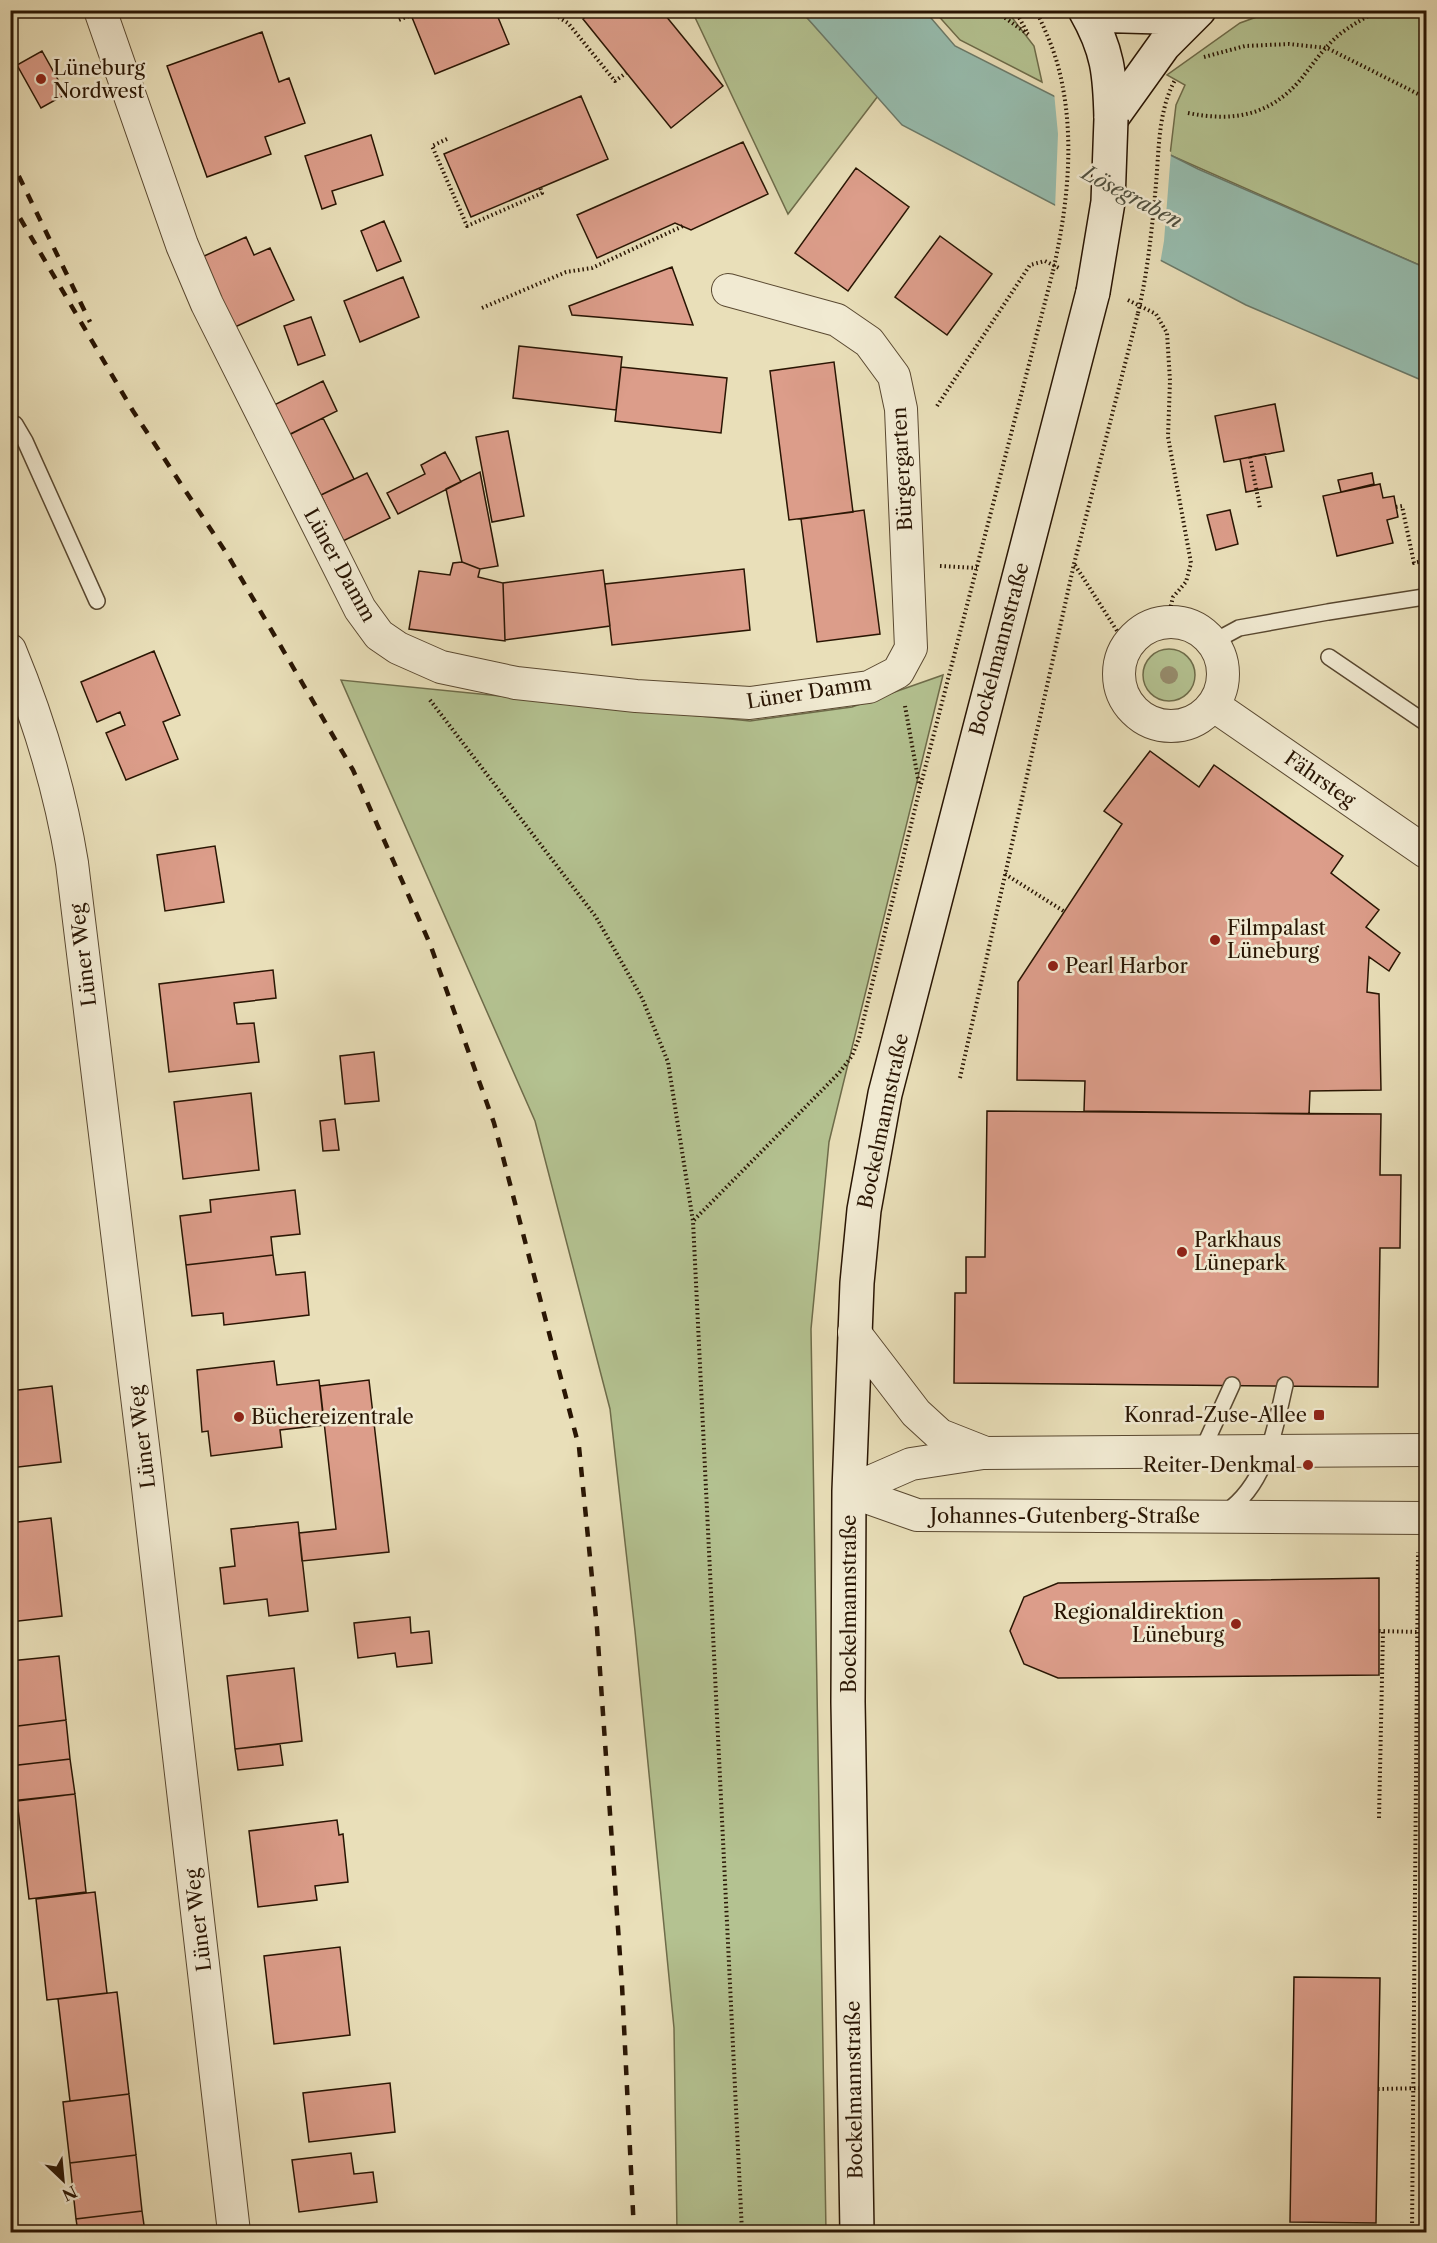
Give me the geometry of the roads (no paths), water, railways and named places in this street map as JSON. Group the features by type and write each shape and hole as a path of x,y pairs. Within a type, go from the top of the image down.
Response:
{"main road":[{"path":"1091,18 1160,17 1197,10"},
{"path":"1111,119 1164,45 1197,10"},
{"name":"Bockelmannstraße","path":"857,2232 848,1701 849,1491 854,1332 864,1210 885,1094 1093,292 1108,202 1111,119 1107,59 1091,18"}],"street":[{"name":"Lüner Damm","path":"100,10 182,245 207,304 360,609 379,634 398,648 441,667 516,683 636,696 750,704 870,687 905,660"},
{"name":"Bürgergarten","path":"728,290 837,320 869,342 894,376 901,409 905,660"},
{"path":"1167,622 1185,623 1200,630 1213,642 1221,657 1224,674 1221,690 1213,705 1201,718 1184,725 1166,727 1148,723 1134,712 1123,697 1118,680 1119,662 1126,645 1137,633 1152,625 1167,622"},
{"name":"Lüner Weg","path":"10,650 33,706 61,803 72,863 144,1450 234,2232"},
{"name":"Fährsteg","path":"1213,705 1426,852"},
{"path":"854,1332 916,1413 940,1436 983,1453"},
{"path":"849,1491 911,1464 983,1453 1426,1450"},
{"name":"Johannes-Gutenberg-Straße","path":"849,1491 917,1515 1422,1518"}],"lane":[{"path":"10,423 15,424 25,441 97,601"},
{"path":"1213,642 1239,628 1424,597"},
{"path":"1329,657 1426,723"},
{"path":"1202,1451 1232,1385"},
{"path":"1219,1517 1239,1503 1255,1483 1269,1450 1285,1385"}],"water":[{"name":"Lösegraben","path":"801,11 925,11 955,46 1198,169 1426,268 1426,382 1246,305 902,125"}],"railway":[{"path":"10,158 90,322"},
{"path":"10,201 133,411 227,554 353,770 430,944 494,1123 579,1447 597,1628 622,1985 634,2232"}],"place":[{"name":"Lüneburg Nordwest","path":"41,79"},
{"name":"Filmpalast Lüneburg","path":"1215,940"},
{"name":"Pearl Harbor","path":"1053,966"},
{"name":"Parkhaus Lünepark","path":"1182,1252"},
{"name":"Konrad-Zuse-Allee","path":"1319,1415"},
{"name":"Büchereizentrale","path":"239,1417"},
{"name":"Reiter-Denkmal","path":"1308,1465"},
{"name":"Regionaldirektion Lüneburg","path":"1236,1624"}]}
